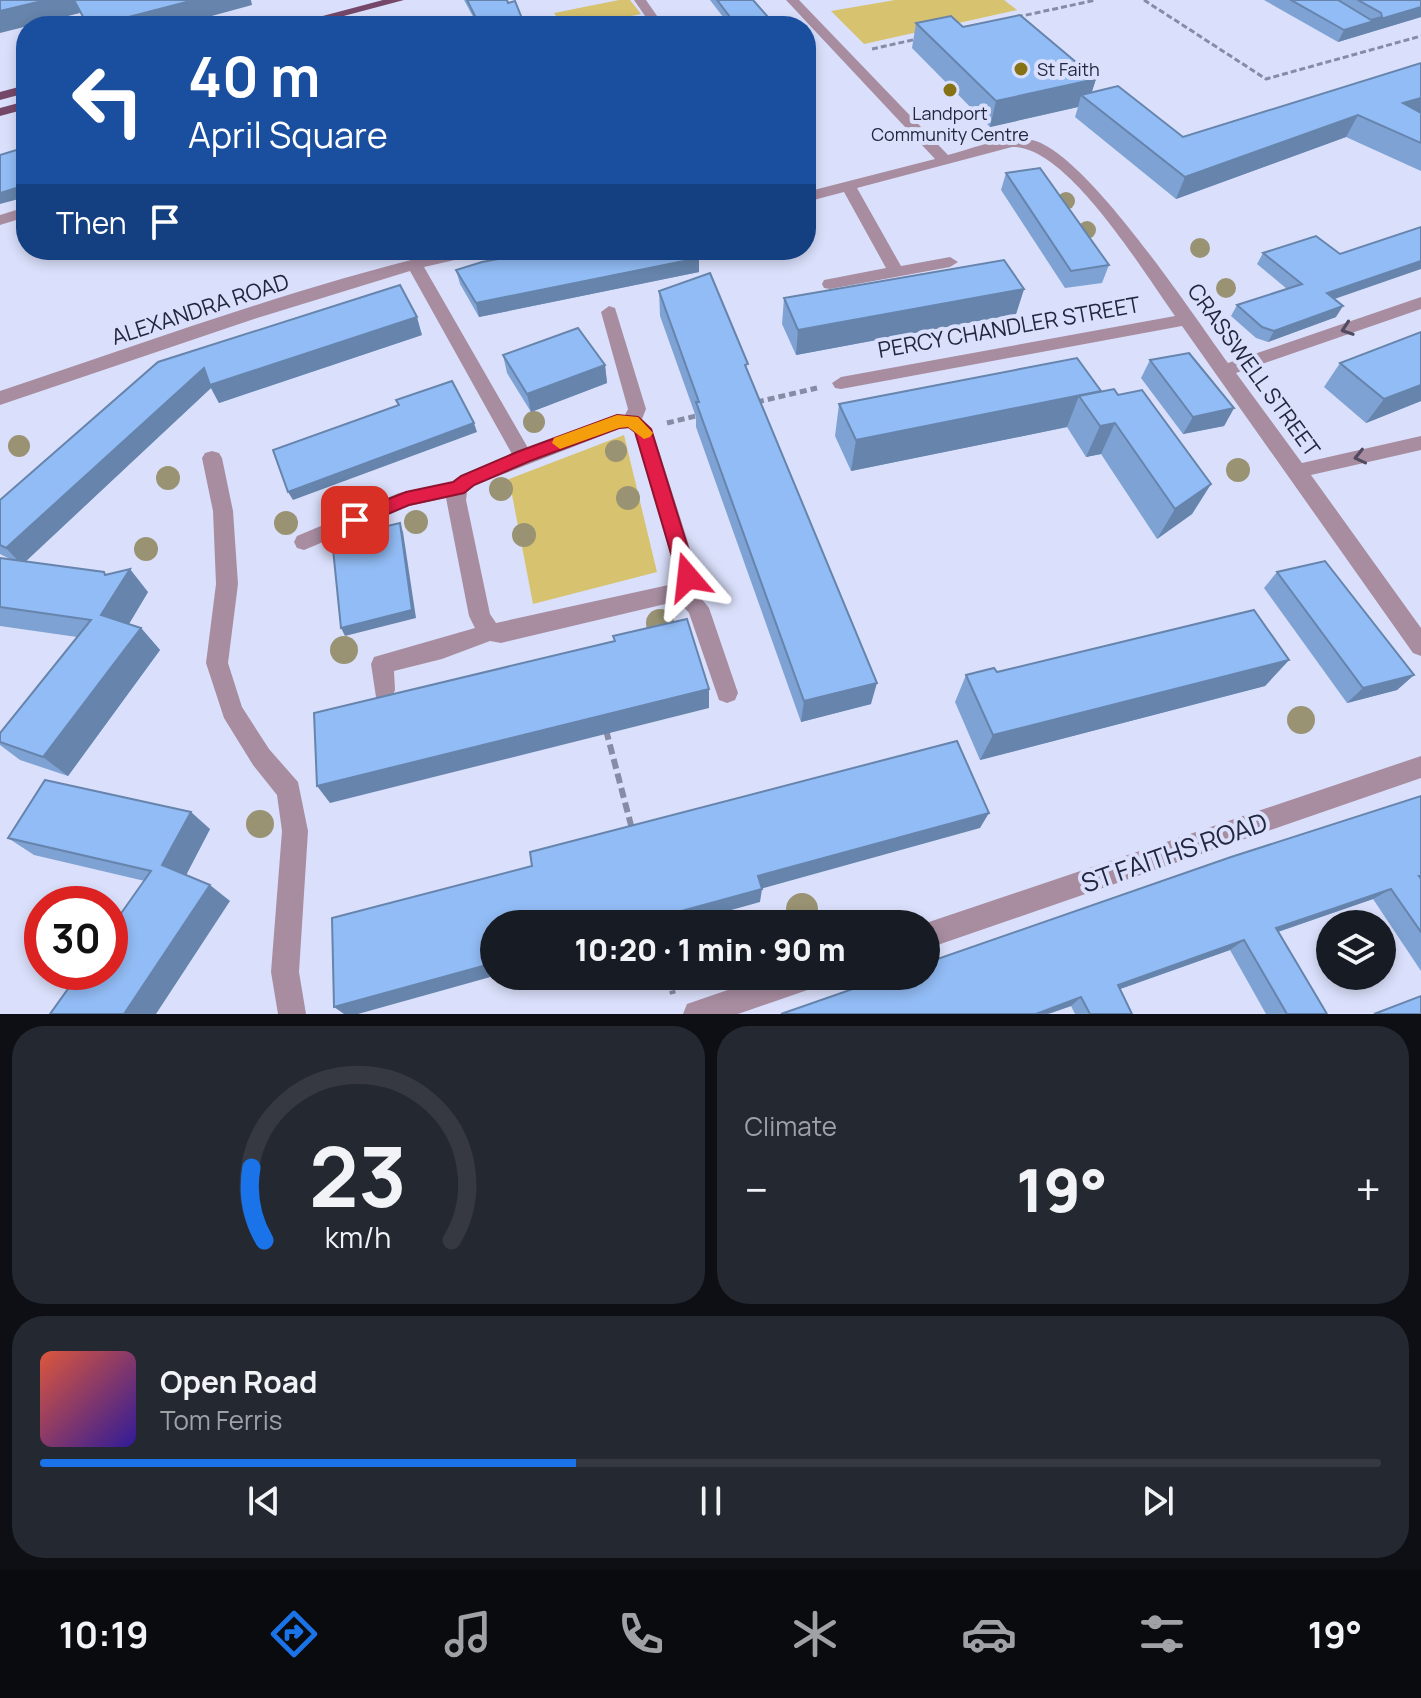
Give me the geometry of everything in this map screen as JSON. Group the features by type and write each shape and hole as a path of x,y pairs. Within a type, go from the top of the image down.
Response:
{"main road":[{"path":"332,16 398,0"}],"street":[{"path":"792,0 807,16"},
{"path":"816,25 945,161 816,195"},
{"name":"CRASSWELL STREET","path":"945,161 1027,142 1044,148 1074,175 1103,207 1226,370 1421,646"},
{"path":"849,188 896,271"},
{"name":"ALEXANDRA ROAD","path":"0,398 431,260"},
{"path":"830,284 950,262"},
{"path":"414,264 524,457"},
{"path":"1226,370 1421,303"},
{"path":"384,690 382,664 442,649 490,632 501,633 582,616 681,590 688,577 638,425 637,409 609,312"},
{"name":"PERCY CHANDLER STREET","path":"841,383 1187,319"},
{"path":"304,542 406,499 458,488 468,480 617,422 638,425"},
{"path":"1298,471 1421,443"},
{"path":"212,458 223,511 227,584 217,663 232,711 261,757 289,790 295,831 285,972 292,1014"},
{"path":"458,488 456,500 480,616 490,632"},
{"path":"681,590 698,608 727,693"},
{"name":"ST FAITHS ROAD","path":"940,931 1421,767"},
{"path":"697,1014 768,990"}],"path":[{"path":"1011,18 1096,0"},
{"path":"1144,0 1266,79 1421,36"},
{"path":"844,55 920,38"},
{"path":"749,404 841,383"},
{"path":"638,425 704,414"},
{"path":"603,716 635,839"}],"shaded area":[{"path":"630,0 641,14 556,16 554,13"},
{"path":"895,0 1004,0 1017,10 864,44 831,11"},
{"path":"624,435 657,572 533,604 509,479"}],"building":[{"path":"0,0 46,0 0,11"},
{"path":"74,0 194,0 132,16 83,16"},
{"path":"467,0 515,1 521,16 475,16"},
{"path":"717,0 753,0 767,16 729,16"},
{"path":"1291,0 1338,0 1371,20 1382,17 1381,13 1358,0 1421,0 1421,7 1344,30"},
{"path":"1020,15 1096,79 996,101 916,23 951,16 963,27"},
{"path":"1421,63 1421,98 1403,103 1421,113 1421,143 1358,115 1185,177 1081,95 1118,86 1183,137"},
{"path":"16,150 16,188 0,193 0,155"},
{"path":"1040,168 1109,265 1071,271 1006,173"},
{"path":"1421,227 1421,261 1327,293 1343,306 1274,331 1262,327 1237,305 1302,284 1263,253 1316,236 1340,254"},
{"path":"689,260 476,303 456,270 482,262"},
{"path":"1004,260 1024,289 798,330 784,298"},
{"path":"710,273 877,683 804,701 659,291"},
{"path":"400,285 417,317 210,385 204,368 6,548 0,545 0,500 158,362"},
{"path":"578,328 605,365 527,394 503,355"},
{"path":"1421,332 1421,385 1384,399 1340,363"},
{"path":"1189,353 1234,408 1193,417 1150,360"},
{"path":"1077,358 1101,391 856,440 839,404"},
{"path":"452,381 474,423 288,492 273,450 399,405 396,400"},
{"path":"1114,389 1118,395 1142,390 1211,484 1175,509 1115,423 1100,426 1079,396"},
{"path":"400,523 412,610 341,628 332,539"},
{"path":"0,558 104,572 105,575 130,569 101,615 141,628 43,757 0,742 0,733 91,620 0,607"},
{"path":"1325,561 1414,675 1363,688 1277,572"},
{"path":"1254,610 1289,660 993,735 966,675 994,668 997,672"},
{"path":"687,619 709,689 317,786 314,713 615,641 613,636"},
{"path":"957,741 989,813 758,876 762,889 685,910 480,910 480,967 334,1007 332,918 532,866 530,852"},
{"path":"45,780 191,812 162,865 210,885 124,1014 50,1014 67,990 128,990 128,904 151,871 8,838"},
{"path":"1421,796 1421,932 1391,889 1329,910 1316,910 1316,914 1276,928 1327,1014 1287,1014 1244,940 1118,985 1132,1014 1090,1014 1081,997 1036,1014 781,1014 850,990 940,990 940,958 1231,857"},
{"path":"1421,996 1421,1014 1374,1014"}],"slow traffic":[{"path":"560,443 617,422 632,421 644,433"}],"place":[{"name":"St Faith","path":"1021,69"},
{"name":"Landport Community Centre","path":"950,90"}],"route":[{"path":"355,520 406,499 458,488 468,480 524,457 617,422 632,421 643,429 688,577"}]}
